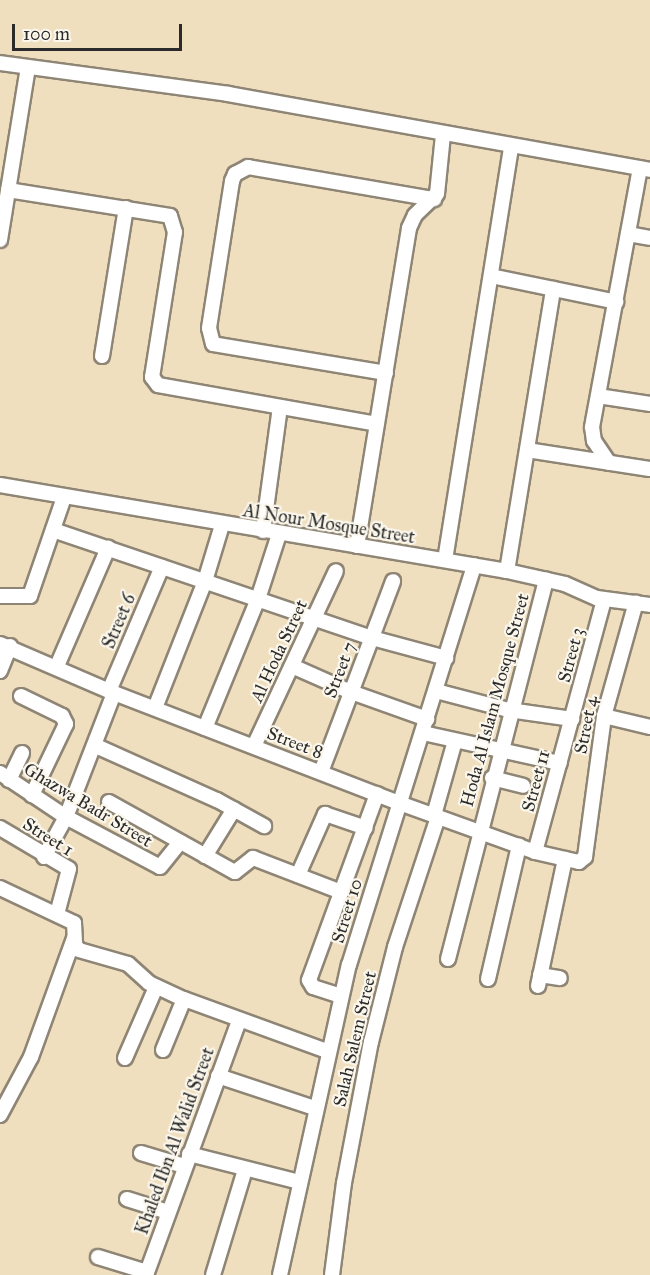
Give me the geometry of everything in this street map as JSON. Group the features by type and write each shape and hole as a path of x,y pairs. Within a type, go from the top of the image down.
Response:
{"street":[{"path":"0,63 228,94 443,135 645,169 628,234 598,396 594,441 609,463"},
{"path":"0,240 28,68"},
{"path":"357,546 411,221 434,199 443,135"},
{"path":"445,560 511,147"},
{"path":"386,373 213,344 209,328 232,181 235,174 249,167 434,199"},
{"path":"8,190 162,213 175,223 153,366 152,376 158,385 377,424"},
{"path":"102,356 126,208"},
{"path":"628,234 650,238"},
{"path":"490,276 615,302"},
{"path":"507,571 553,289"},
{"path":"598,396 650,404"},
{"path":"262,531 280,407"},
{"path":"527,450 650,469"},
{"name":"Al Nour Mosque Street","path":"0,485 222,525 507,571 546,579 604,599 643,604"},
{"path":"0,596 30,596 64,497"},
{"path":"155,708 205,581 222,525"},
{"path":"53,530 372,638 446,658"},
{"path":"205,728 258,599 279,534"},
{"path":"57,666 108,548"},
{"name":"Street 10","path":"280,1275 327,1051 341,996 474,565"},
{"name":"Street 6","path":"44,857 66,817 96,746 112,692 162,567"},
{"name":"Al Hoda Street","path":"254,746 336,571"},
{"name":"Hoda Al Islam Mosque Street","path":"448,959 498,752 546,579"},
{"name":"Street 7","path":"321,772 393,581"},
{"name":"Street 3","path":"572,719 604,599"},
{"name":"Street 4","path":"583,859 604,716 643,604"},
{"path":"0,671 5,645"},
{"name":"Street 8","path":"5,645 112,692 402,804 535,852 565,859 583,859"},
{"path":"292,666 351,692 428,719"},
{"path":"436,691 509,710 572,719"},
{"path":"21,696 62,716 66,724 32,795"},
{"path":"604,716 650,727"},
{"name":"Street 11","path":"535,852 572,719"},
{"path":"423,733 498,752 560,763"},
{"path":"436,816 455,741"},
{"path":"96,746 234,809 264,826"},
{"path":"5,777 22,753"},
{"name":"Ghazwa Badr Street","path":"5,777 66,817 160,867 180,842"},
{"path":"492,778 523,786"},
{"path":"341,996 313,987 309,980 378,794"},
{"path":"109,802 235,872 254,858 341,892"},
{"path":"205,856 234,809"},
{"path":"298,875 325,814 366,828"},
{"name":"Salah Salem Street","path":"332,1275 346,1171 371,1042 395,947 436,816"},
{"name":"Street 1","path":"0,828 44,857 66,866 70,873 57,914"},
{"path":"488,979 519,846"},
{"path":"560,978 539,981 565,859"},
{"path":"0,888 74,922 74,938 31,1057 0,1115"},
{"path":"74,938 79,950 128,964 156,987 239,1021 327,1051"},
{"path":"125,1058 156,987"},
{"path":"163,1050 184,999"},
{"name":"Khaled Ibn Al Walid Street","path":"146,1274 239,1021"},
{"path":"218,1076 315,1108"},
{"path":"141,1153 300,1182"},
{"path":"213,1275 244,1170"},
{"path":"127,1199 168,1212"},
{"path":"98,1257 146,1274"}]}
